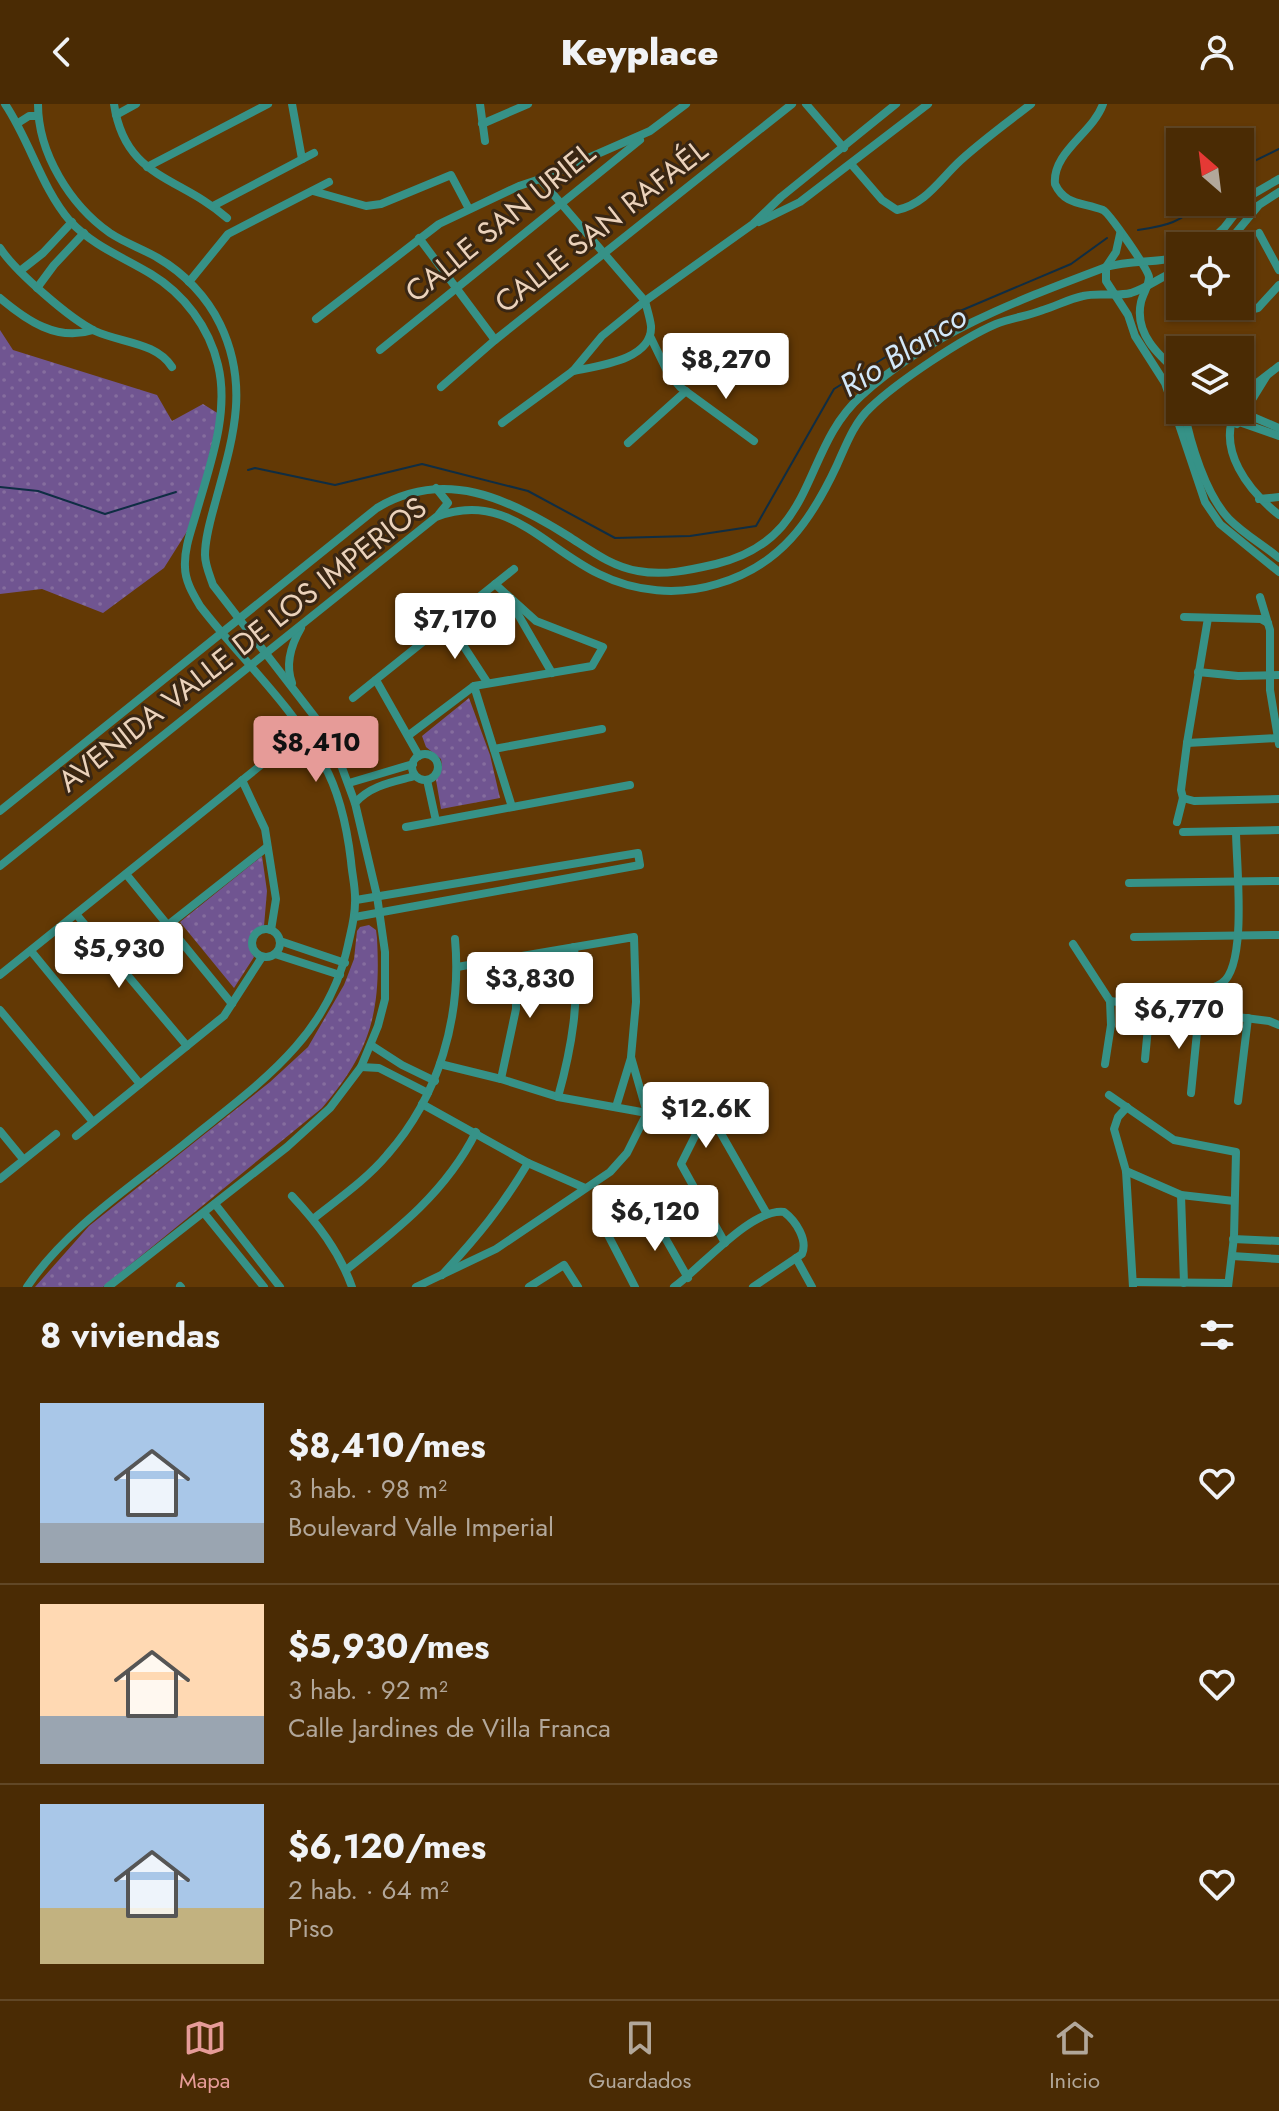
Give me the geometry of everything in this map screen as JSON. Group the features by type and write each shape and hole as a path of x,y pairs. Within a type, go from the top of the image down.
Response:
{"street":[{"path":"5,104 18,123 54,198 72,222 101,247 171,288 201,321 211,343 219,367 222,393 218,429 187,544 184,568 190,589 221,634 296,722 323,762 341,806 356,900 345,963 328,1004 297,1048 266,1078 89,1220 27,1287"},
{"path":"38,104 38,116 49,155 73,197 110,233 159,259 189,282 219,322 230,348 238,400 204,558 213,585 321,725 337,754 355,803 377,896 385,952 385,987 378,1026 361,1067 347,1089 315,1124 108,1287"},
{"path":"114,104 127,145 147,167 213,206 227,218"},
{"path":"116,115 136,104"},
{"path":"147,167 268,104"},
{"path":"292,104 302,159"},
{"path":"480,104 485,141"},
{"path":"482,124 528,104"},
{"path":"316,319 439,224 519,186 650,131 686,104"},
{"name":"CALLE SAN RAFAÉL","path":"441,387 495,340 792,104"},
{"path":"806,104 844,148"},
{"path":"879,104 887,113"},
{"path":"502,423 573,371 602,336 645,301 753,224 781,197 896,104"},
{"path":"851,164 882,200 897,210 910,208 928,195 960,161 1031,104"},
{"path":"1103,104 1093,123 1060,162 1054,178 1063,197 1103,210 1116,222 1120,234 1142,261 1148,271 1149,283 1140,306 1142,330 1153,348 1166,361"},
{"path":"753,224 800,202 926,105"},
{"path":"18,123 29,116 38,116"},
{"name":"CALLE SAN URIEL","path":"380,350 650,131"},
{"path":"859,137 867,148"},
{"path":"213,206 314,153"},
{"path":"813,173 823,185"},
{"path":"313,191 366,206 381,204 451,175 469,209"},
{"path":"540,179 645,301 651,326 650,336 668,373 686,391 754,441"},
{"path":"1220,232 1248,197 1279,179"},
{"path":"189,282 228,234 329,182"},
{"path":"1237,232 1259,205 1279,192"},
{"path":"20,271 72,222"},
{"path":"37,288 84,233"},
{"path":"1259,233 1279,270"},
{"path":"1120,234 1116,252 1106,267 1106,281 1126,311 1135,336 1165,383"},
{"path":"419,238 495,340"},
{"path":"54,241 66,253"},
{"path":"0,248 37,288 93,330 163,354 172,367"},
{"name":"AVENIDA VALLE DE LOS IMPERIOS","path":"0,811 377,508 407,493 435,487 471,492 506,502 540,518 623,567 666,573 721,562 747,552 771,537 788,519 840,420 858,398 881,379 968,322 1106,267 1166,258"},
{"name":"AVENIDA VALLE DE LOS IMPERIOS","path":"0,866 436,517 468,508 487,511 530,528 596,573 616,581 667,591 719,584 780,551 801,529 825,490 854,429 869,409 891,391 995,325 1084,296 1136,292 1166,275"},
{"path":"1254,309 1279,285"},
{"path":"0,298 33,325 66,333 93,330"},
{"path":"573,371 626,359 650,336"},
{"path":"1254,389 1279,366"},
{"path":"1254,393 1266,377"},
{"path":"881,379 891,391"},
{"path":"628,443 686,391"},
{"path":"1254,420 1279,428"},
{"path":"1182,424 1198,487 1212,514 1233,536 1279,572"},
{"path":"1187,424 1208,486 1221,509 1239,529 1279,558"},
{"path":"1233,424 1229,435 1241,475 1259,499 1279,515"},
{"path":"1254,424 1279,436"},
{"path":"810,482 825,490"},
{"path":"435,487 448,503 436,517"},
{"path":"203,491 218,493"},
{"path":"1259,499 1279,497"},
{"path":"616,581 623,567"},
{"path":"353,698 514,569"},
{"path":"409,735 474,686 592,666 603,647 536,621 495,584"},
{"path":"508,596 552,673"},
{"path":"1187,743 1278,741 1270,630 1260,597"},
{"path":"1184,617 1261,619 1268,623"},
{"path":"1177,822 1208,618"},
{"path":"298,695 290,678 289,658 293,641 304,622"},
{"path":"448,622 487,682"},
{"path":"1198,672 1274,676"},
{"path":"376,680 419,756"},
{"path":"474,686 512,807"},
{"path":"494,749 602,729"},
{"path":"323,762 337,754"},
{"path":"349,783 413,764 419,756 430,755 438,763 436,774 427,780"},
{"path":"0,975 266,761"},
{"path":"413,764 415,776"},
{"path":"374,775 378,786"},
{"path":"355,803 378,786 415,776 427,780"},
{"path":"242,780 265,829 276,899 271,930"},
{"path":"427,780 436,821"},
{"path":"406,827 630,785"},
{"path":"1183,798 1194,801 1279,799"},
{"path":"1183,832 1279,830"},
{"path":"1168,989 1211,988 1227,979 1234,965 1238,936 1236,831"},
{"path":"168,925 267,847"},
{"path":"355,917 640,865 638,853 356,900"},
{"path":"126,874 232,1004"},
{"path":"516,874 518,888"},
{"path":"1129,883 1279,881"},
{"path":"396,893 400,909"},
{"path":"76,914 187,1046"},
{"path":"340,975 275,954 262,957 251,946 252,939 256,932 271,930 280,941 345,963"},
{"path":"1134,937 1279,935"},
{"path":"457,967 634,937 636,1002 631,1057 616,1107"},
{"path":"313,1219 368,1175 386,1156 405,1134 435,1081 454,1005 457,967 455,939"},
{"path":"275,954 280,941"},
{"path":"1073,944 1110,1001 1111,1025 1105,1064"},
{"path":"558,1097 575,1020 578,976 574,947"},
{"path":"31,951 140,1084"},
{"path":"315,967 319,955"},
{"path":"76,1136 224,1016 262,957"},
{"path":"501,1079 516,1009 516,957"},
{"path":"1110,1001 1248,1018 1279,1025"},
{"path":"1145,1059 1150,1006"},
{"path":"0,1010 93,1122"},
{"path":"1191,1093 1199,1012"},
{"path":"1238,1101 1248,1018"},
{"path":"371,1045 435,1081"},
{"path":"416,1287 496,1249 610,1172 627,1153 647,1113 631,1057"},
{"path":"440,1064 558,1097 647,1113"},
{"path":"361,1067 379,1068 428,1093"},
{"path":"1109,1095 1127,1107 1174,1140 1234,1149 1238,1155 1228,1285 1134,1285 1126,1171 1114,1129 1118,1117 1127,1107"},
{"path":"422,1104 528,1163 585,1188"},
{"path":"725,1243 681,1164 701,1124 708,1118 715,1123 767,1214"},
{"path":"0,1131 23,1159"},
{"path":"346,1270 430,1199 457,1165 476,1132"},
{"path":"0,1179 56,1134"},
{"path":"439,1278 486,1228 528,1163"},
{"path":"1126,1171 1181,1195 1234,1201"},
{"path":"1181,1195 1184,1283"},
{"path":"292,1196 330,1242 352,1287"},
{"path":"215,1204 280,1287"},
{"path":"635,1287 608,1235 646,1210 651,1213 688,1278"},
{"path":"674,1287 725,1243 767,1214 784,1212 790,1216 805,1242 802,1254 753,1287"},
{"path":"204,1213 264,1287"},
{"path":"1233,1239 1279,1241"},
{"path":"1232,1256 1279,1259"},
{"path":"796,1258 812,1287"},
{"path":"529,1287 564,1265 578,1287"}],"shaded area":[{"path":"0,330 13,350 157,395 172,421 203,404 219,414 193,522 164,568 103,613 42,589 0,594"},
{"path":"469,698 490,755 500,798 441,809 436,780 442,766 441,759 426,747 422,736"},
{"path":"262,856 267,891 264,926 251,935 249,943 254,957 234,988 180,922"},
{"path":"369,925 376,930 378,964 369,1029 352,1068 322,1108 103,1287 35,1287 89,1226 270,1082 308,1047 344,985 354,959 357,931"}],"waterway":[{"name":"Río Blanco","path":"1254,161 1279,149"},
{"name":"Río Blanco","path":"1138,230 1157,227 1184,216"},
{"name":"Río Blanco","path":"248,470 255,468 335,485 422,464 528,491 615,538 690,536 756,526 834,389 960,311 1071,264 1107,238"},
{"name":"Río Blanco","path":"0,487 38,491 105,514 176,492"}]}
